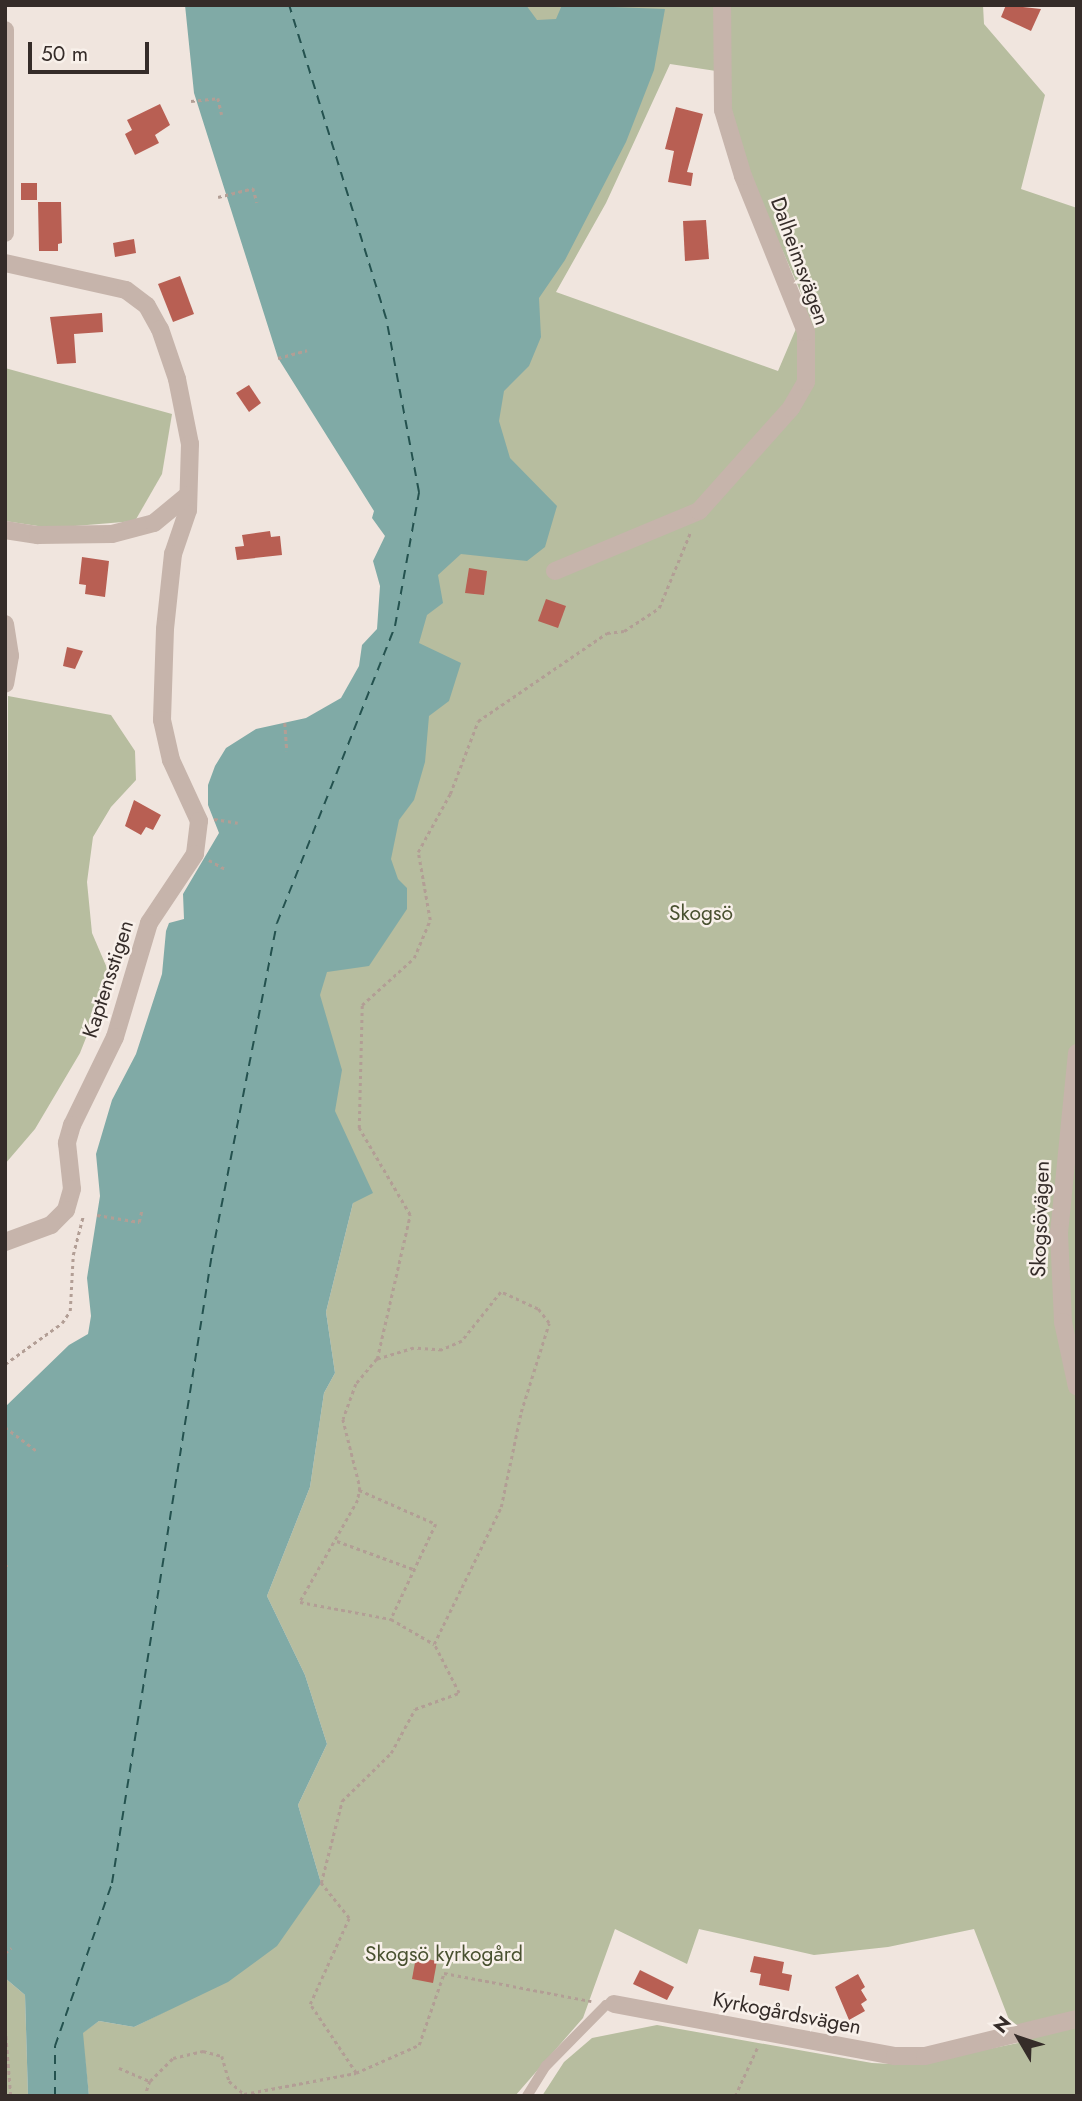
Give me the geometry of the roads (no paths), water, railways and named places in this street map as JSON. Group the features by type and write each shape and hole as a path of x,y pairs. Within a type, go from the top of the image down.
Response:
{"street":[{"name":"Dalheimsvägen","path":"555,571 699,511 792,408 806,382 806,332 743,176 723,110 722,5"},
{"path":"5,30 5,233"},
{"name":"Kaptensstigen","path":"5,263 114,286 147,306 177,380 190,444 188,495 173,554 161,686 166,742 196,810 198,843 188,867 149,923 115,1037 72,1125 67,1143 72,1189 66,1210 51,1225 5,1242"},
{"path":"5,530 79,536 139,528 154,523 188,495"},
{"path":"5,624 10,656 5,684"},
{"name":"Skogsövägen","path":"1077,1053 1059,1244 1063,1322 1077,1387"},
{"name":"Kyrkogårdsvägen","path":"610,2005 895,2056 925,2056 1077,2019"}],"lane":[{"path":"527,2096 546,2066 610,2005"}],"water":[{"path":"185,5 526,5 537,20 556,19 562,5 665,9 654,70 626,142 565,260 539,298 541,337 529,366 504,391 499,421 510,458 557,506 545,547 527,561 461,554 438,575 443,603 427,615 419,643 461,663 449,701 429,716 425,762 414,800 399,820 391,859 398,879 407,888 407,909 369,966 327,972 320,995 342,1070 335,1111 373,1193 353,1203 326,1312 335,1373 324,1393 310,1487 267,1596 305,1675 327,1744 298,1805 321,1883 277,1946 228,1982 134,2027 99,2021 83,2033 89,2096 28,2096 25,1995 5,1978 5,1407 69,1345 88,1334 91,1316 87,1278 100,1196 96,1154 112,1100 136,1054 162,974 169,923 184,919 183,894 219,833 208,805 208,785 215,766 226,748 256,729 306,718 341,698 359,666 362,645 377,629 380,586 373,561 385,536 372,518 374,511 278,358 194,93"}],"park label":[{"name":"Skogsö","path":"701,913"},
{"name":"Skogsö kyrkogård","path":"444,1954"}]}
